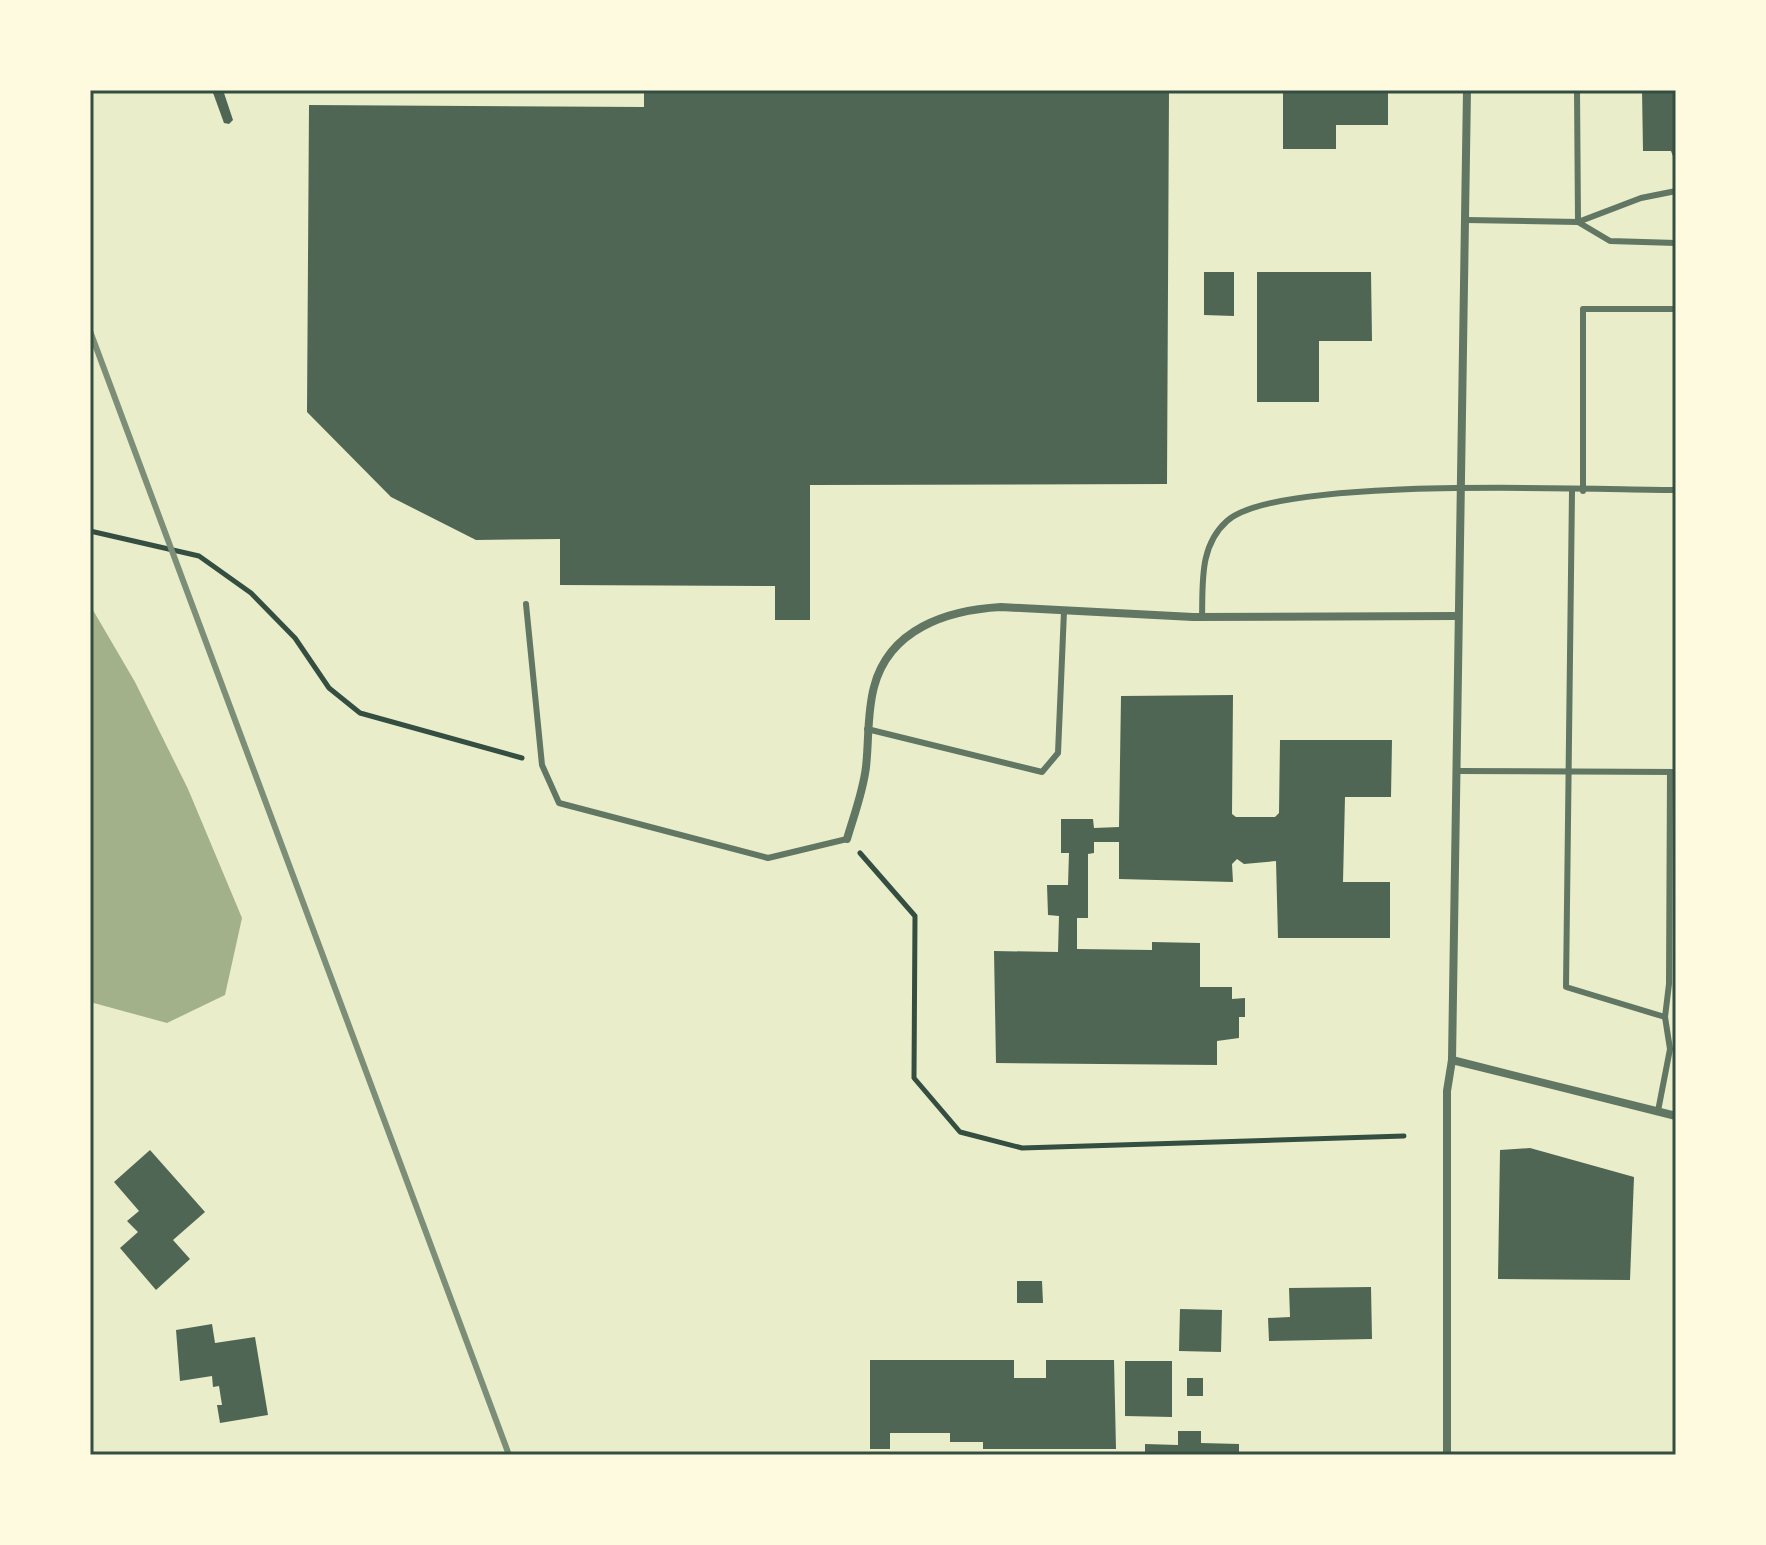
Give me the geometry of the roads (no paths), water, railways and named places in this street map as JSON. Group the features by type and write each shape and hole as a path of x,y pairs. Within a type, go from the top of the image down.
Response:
{"street":[{"path":"1447,1455 1447,1091 1452,1060 1467,90"},
{"path":"847,839 863,787 867,729 880,666 909,633 931,621 974,609 1202,617 1458,616"},
{"path":"1452,1060 1676,1116"}],"lane":[{"path":"1577,90 1578,222"},
{"path":"1466,220 1578,222 1641,198 1676,191"},
{"path":"1578,222 1610,241 1676,243"},
{"path":"1583,491 1583,309 1676,309"},
{"path":"1202,617 1208,546 1216,532 1239,511 1289,499 1352,491 1676,490"},
{"path":"1572,491 1566,987 1665,1017"},
{"path":"526,604 542,765 559,803 768,858 847,839"},
{"path":"867,729 1042,772 1058,753 1064,611"},
{"path":"1457,771 1673,772 1669,984 1665,1017 1673,1050 1658,1111"}],"railway":[{"path":"90,331 509,1455"}]}
